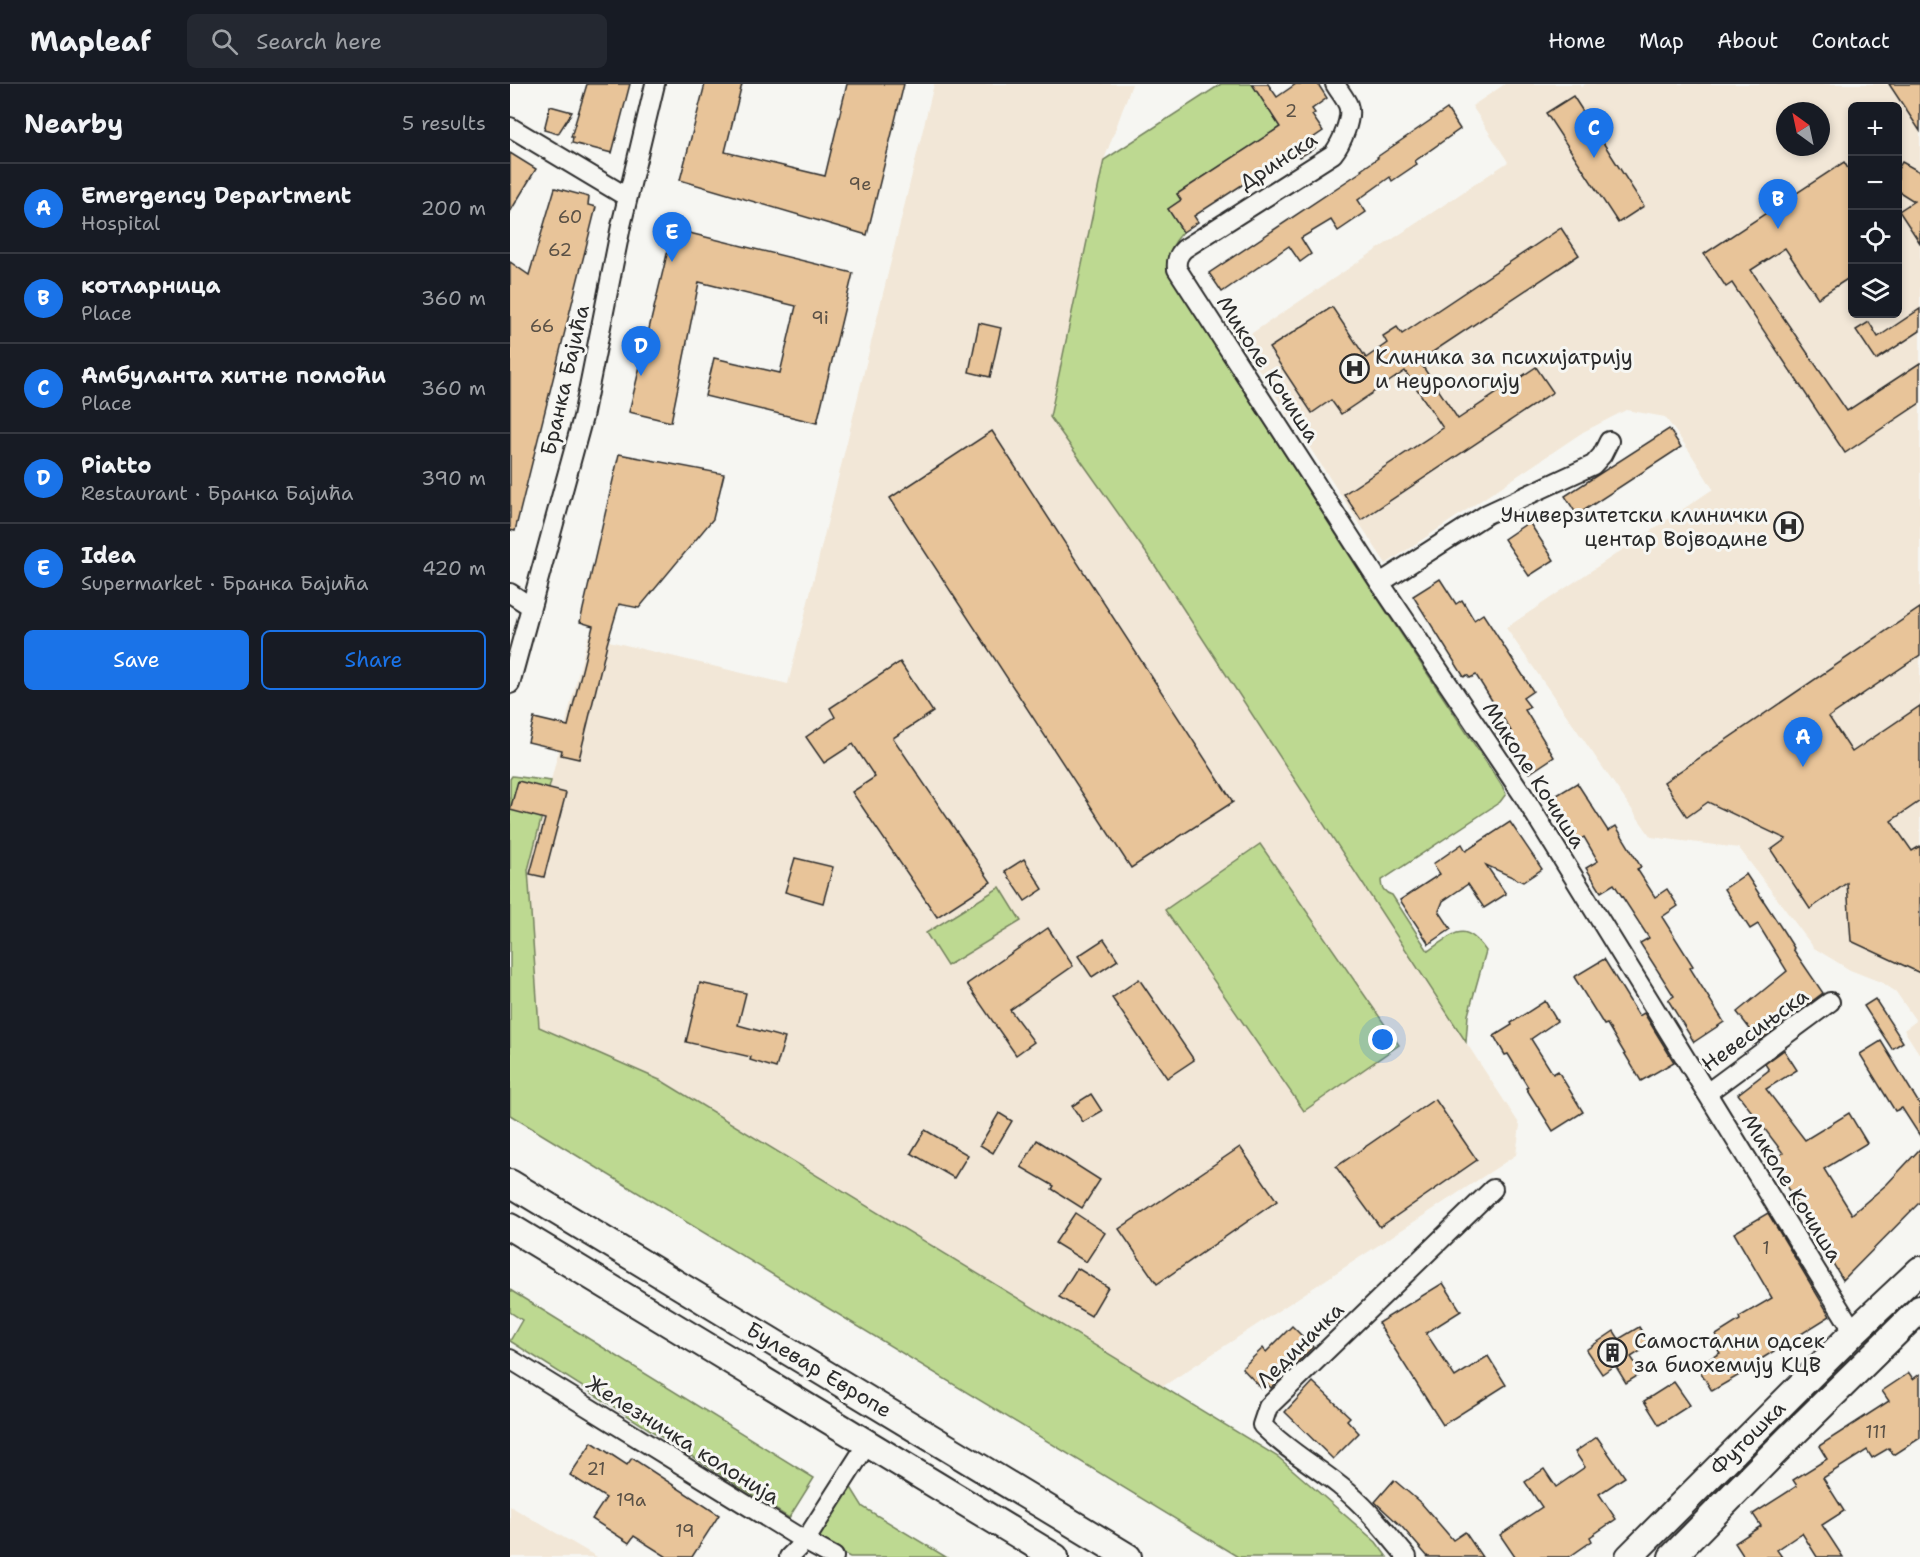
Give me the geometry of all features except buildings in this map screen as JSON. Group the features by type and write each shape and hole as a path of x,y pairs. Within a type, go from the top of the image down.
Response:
{"main road":[{"name":"Булевар Европе","path":"510,1183 1128,1557"},
{"name":"Булевар Европе","path":"510,1227 1055,1557"},
{"name":"Футошка","path":"1629,1557 1854,1332 1920,1270"},
{"name":"Футошка","path":"1672,1557 1920,1309"}],"street":[{"name":"Бранка Бајића","path":"510,684 583,417 627,197 655,84"},
{"name":"Дринска","path":"1184,249 1332,154 1340,145 1349,111 1348,104 1335,84"},
{"path":"510,128 627,197"},
{"name":"Миколе Кочиша","path":"1184,249 1176,262 1181,276 1380,584 1523,795 1854,1332"},
{"path":"1380,584 1487,514 1593,465 1602,455 1609,441"},
{"path":"510,593 530,606"},
{"name":"Невесињска","path":"1707,1093 1830,1002"},
{"name":"Лединачка","path":"1407,1557 1376,1520 1341,1486 1274,1438 1262,1425 1268,1407 1492,1190"},
{"name":"Железничка колонија","path":"510,1359 834,1557"},
{"path":"789,1557 805,1541 867,1444"}],"shaded area":[{"path":"934,84 1132,84 1104,160 1050,417 1154,564 1520,1125 1516,1155 1162,1387 662,1081 538,1027 528,870 588,636 788,684"},
{"name":"Универзитетски клинички центар Војводине","path":"1505,84 1579,84 1581,87 1586,84 1920,84 1920,1055 1904,1030 1916,1021 1896,992 1883,983 1850,970 1814,948 1739,848 1651,837 1506,628 1713,489 1665,417 1626,410 1583,432 1386,564 1240,341 1508,162 1472,106"},
{"path":"510,1506 597,1557 510,1557"}],"green space":[{"path":"1221,84 1252,84 1280,127 1177,194 1181,200 1168,209 1183,232 1170,250 1167,271 1506,794 1500,802 1381,881 1384,890 1392,895 1428,951 1452,935 1465,932 1478,941 1486,951 1468,1015 1466,1042 1154,564 1050,417 1104,160"},
{"path":"512,776 551,781 528,870 539,1027 662,1081 1278,1457 1376,1542 1387,1557 1238,1557 510,1115 510,779"},
{"path":"1260,844 1399,1045 1304,1111 1165,910"},
{"path":"1000,887 1021,921 947,966 926,933"},
{"path":"510,1290 814,1478 789,1518 510,1341 522,1320 510,1312"},
{"path":"850,1486 863,1507 946,1557 850,1557 828,1546 815,1536"}],"place":[{"name":"Амбуланта хитне помоћи","path":"1594,158"},
{"name":"котларница","path":"1778,229"},
{"name":"Idea","path":"672,262"},
{"name":"Клиника за психијатрију и неурологију","path":"1354,369"},
{"name":"Piatto","path":"641,376"},
{"name":"Универзитетски клинички центар Војводине","path":"1789,527"},
{"name":"Emergency Department","path":"1803,767"},
{"name":"Самостални одсек за биохемију КЦВ","path":"1613,1353"}]}
